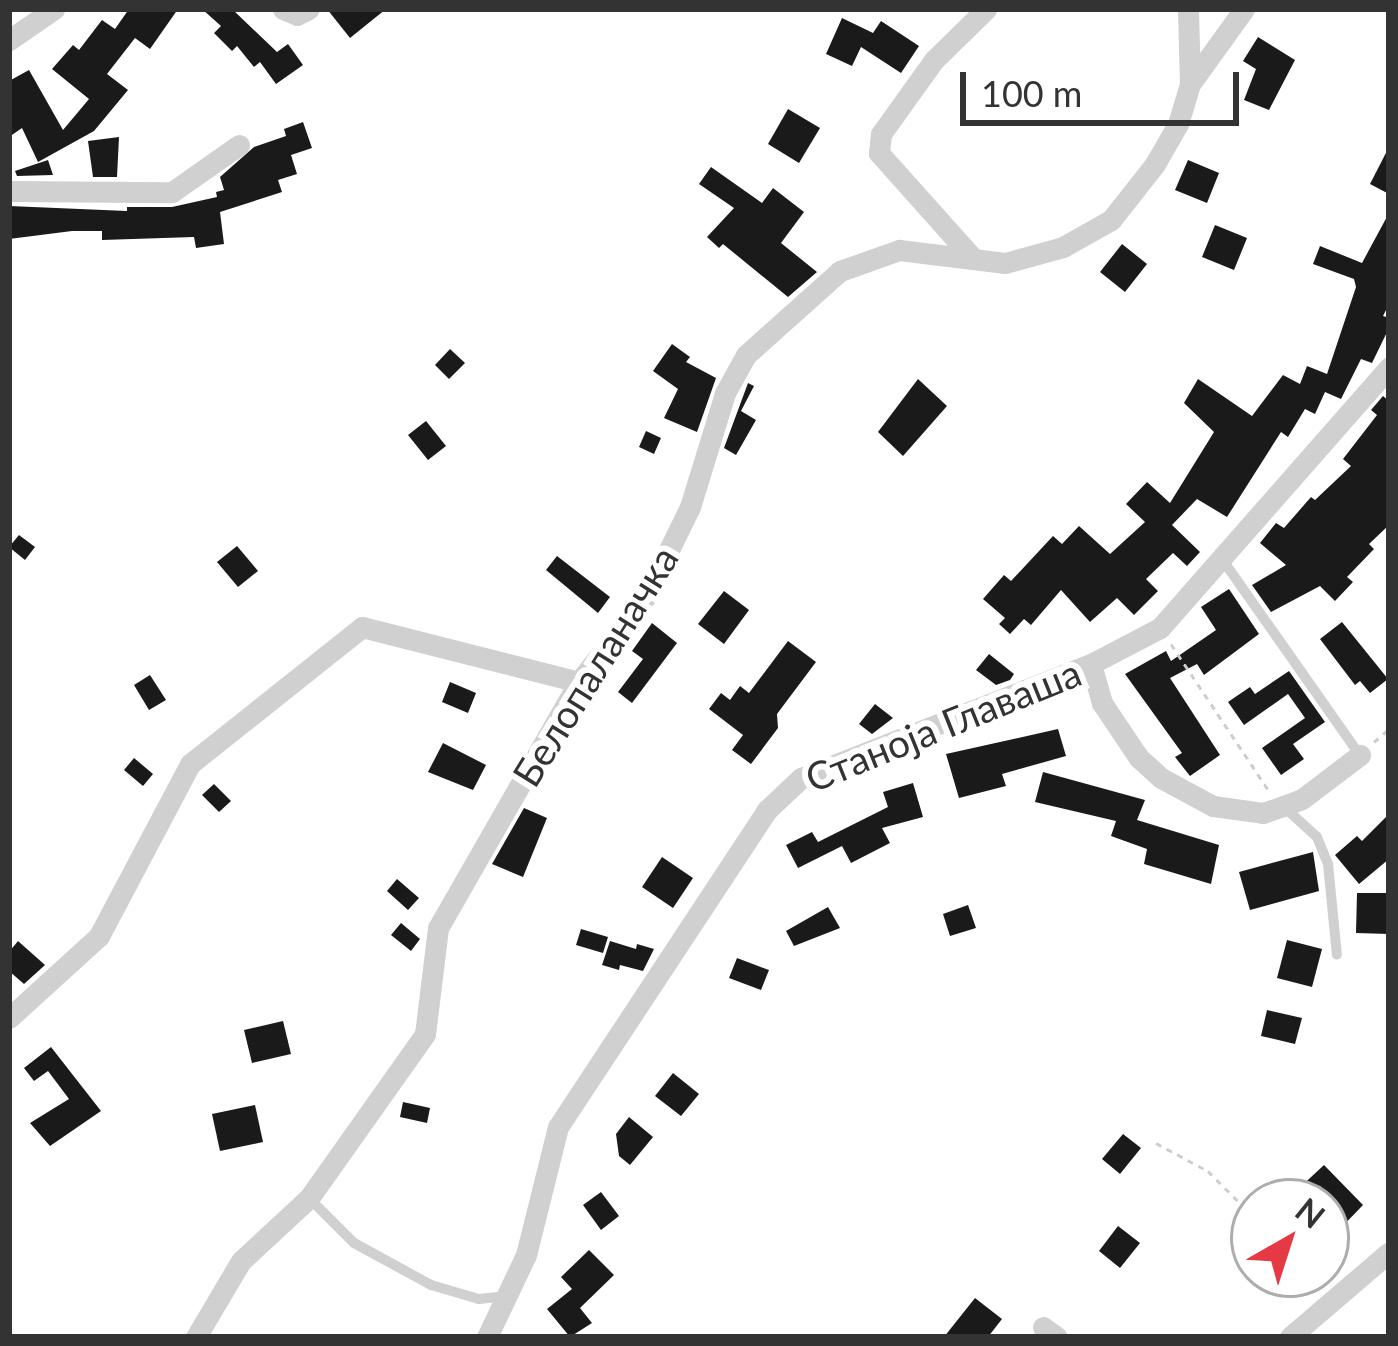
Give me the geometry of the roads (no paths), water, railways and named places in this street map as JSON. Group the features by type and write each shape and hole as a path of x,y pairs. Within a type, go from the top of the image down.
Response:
{"street":[{"path":"9,40 54,9"},
{"path":"283,9 297,15 309,9"},
{"path":"971,256 879,153 881,134 934,60 986,9"},
{"path":"1188,9 1190,84"},
{"name":"Белопаланачка","path":"196,1337 241,1261 310,1198 425,1034 438,928 579,682 646,595 690,507 725,393 746,355 840,271 899,250 1005,263 1063,247 1111,220 1155,164 1178,124 1190,84 1244,9"},
{"path":"9,191 172,192 239,145"},
{"name":"Станоја Главаша","path":"487,1337 510,1295 559,1127 767,810 801,778 1091,664 1160,628 1389,367"},
{"path":"9,1018 99,936 190,764 362,627 579,682"},
{"path":"1091,664 1102,703 1119,734 1161,778 1213,806 1263,813 1302,799 1360,755"},
{"path":"1290,1337 1389,1252"}],"lane":[{"path":"1222,559 1360,755"},
{"path":"1283,806 1317,837 1328,864 1337,955"},
{"path":"310,1198 354,1243 431,1285 479,1299 510,1295"}]}
